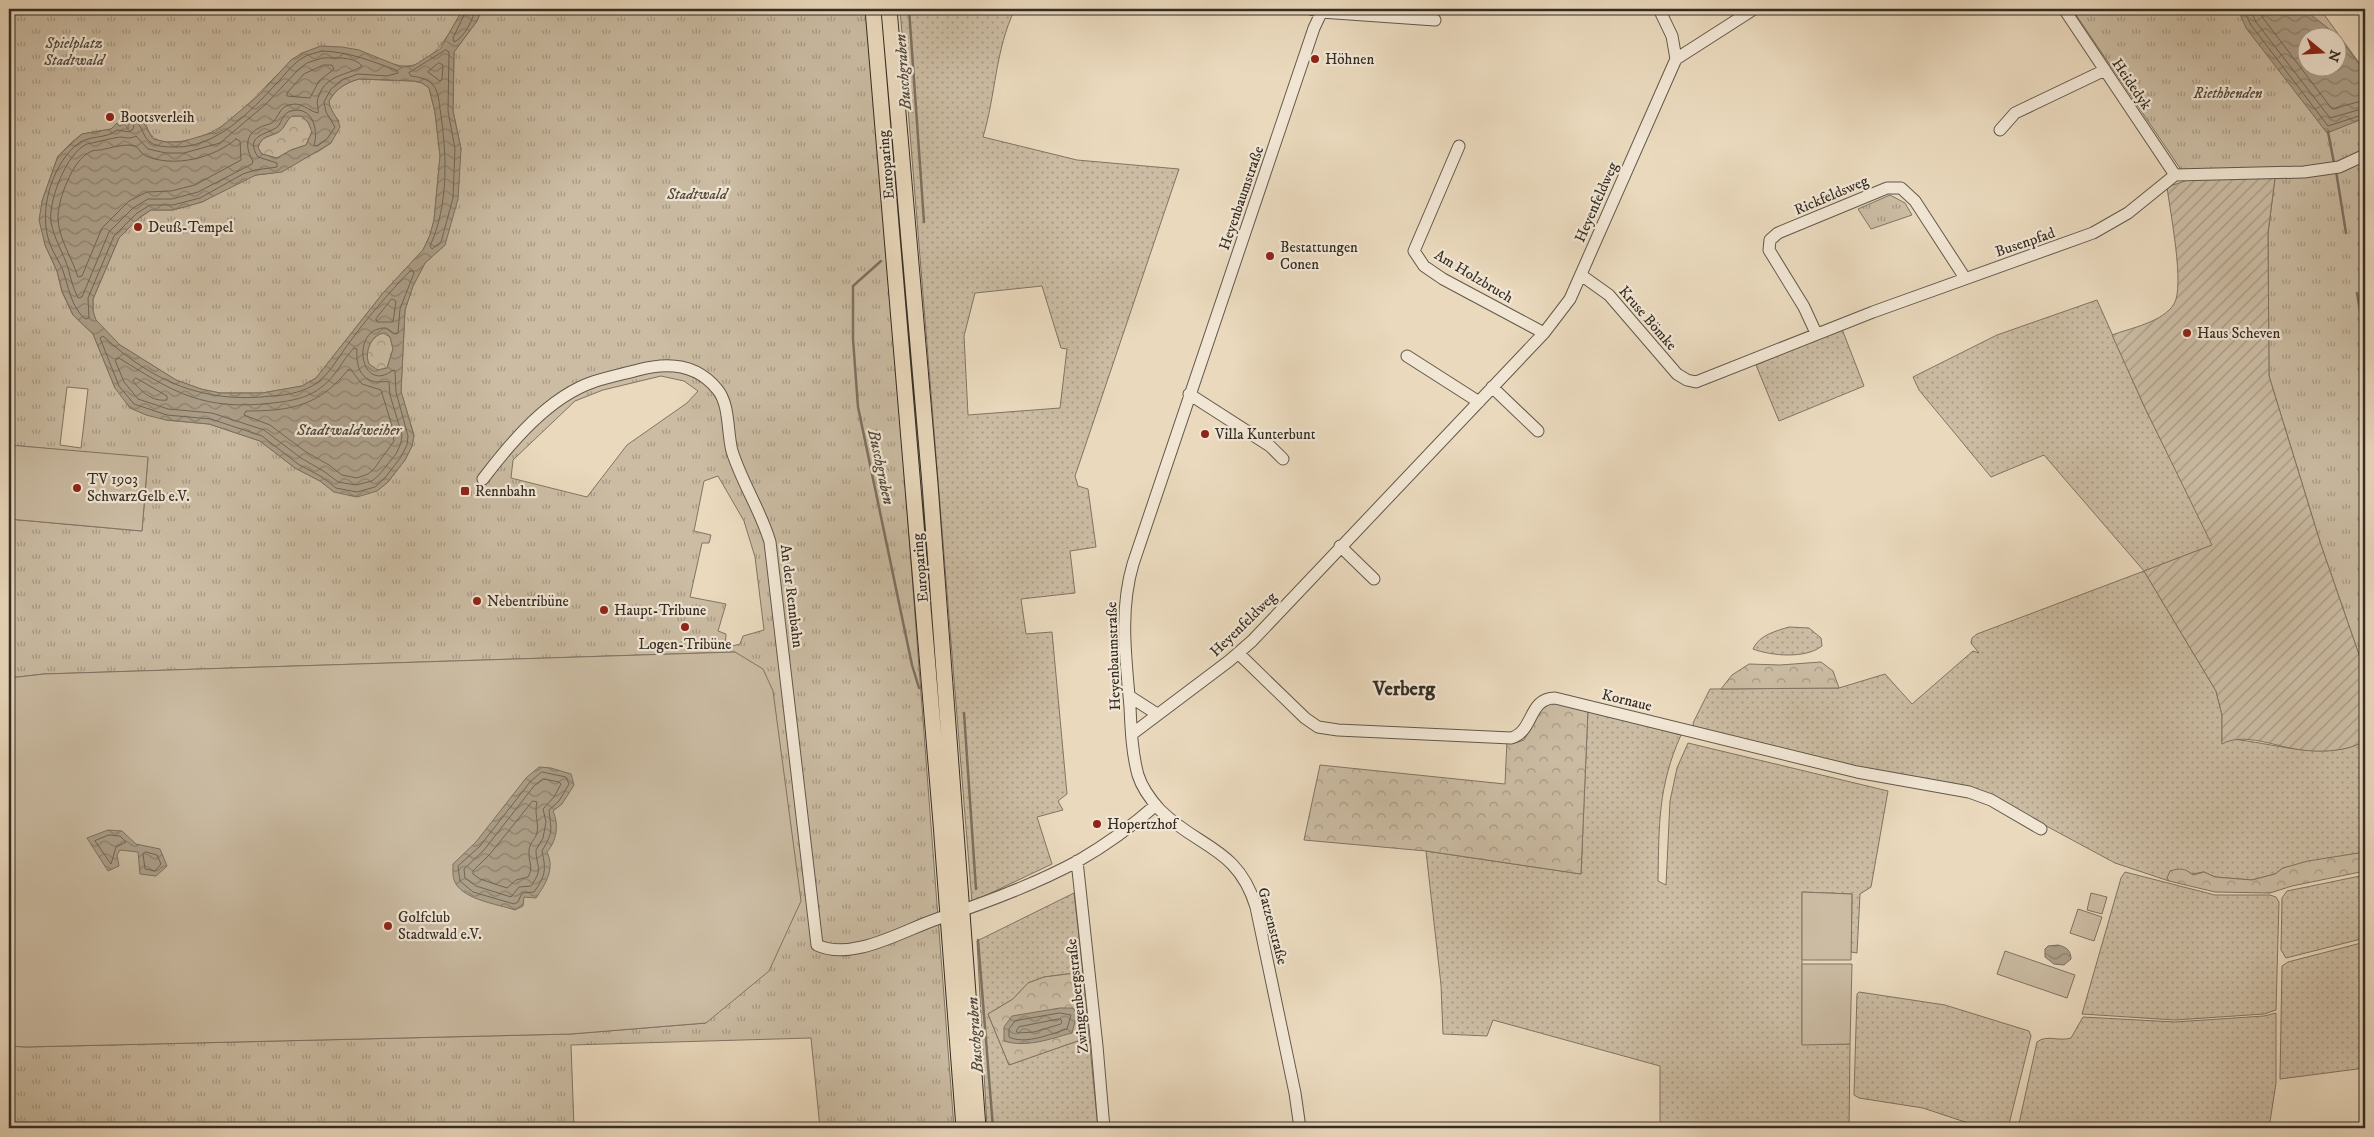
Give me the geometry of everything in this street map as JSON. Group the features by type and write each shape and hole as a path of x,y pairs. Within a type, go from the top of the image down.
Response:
{"main road":[{"name":"Europaring","path":"873,9 955,914 978,1128"},
{"name":"Europaring","path":"889,9 930,484 955,914 964,1128"}],"street":[{"path":"1659,9 1672,36 1676,59 1754,9"},
{"name":"Heidedyk","path":"2064,9 2176,175"},
{"name":"Heyenbaumstraße","path":"1138,776 1132,734 1124,632 1124,604 1127,585 1318,10 1435,20"},
{"name":"Heyenfeldweg","path":"1132,734 1238,653 1544,333 1570,299 1676,59"},
{"path":"2000,130 2015,113 2105,70"},
{"name":"Am Holzbruch","path":"1459,146 1414,251 1424,266 1443,279 1544,333"},
{"path":"2176,175 2304,172 2335,168 2365,155"},
{"name":"Busenpfad","path":"1691,382 1702,381 1816,333 2093,233 2128,212 2176,175"},
{"name":"Rickfeldsweg","path":"1816,333 1804,307 1772,256 1768,245 1770,240 1778,233 1887,188 1901,188 1914,201 1965,278"},
{"name":"Kruse Bömke","path":"1581,275 1609,295 1677,374 1691,382"},
{"path":"1407,356 1479,402"},
{"name":"An der Rennbahn","path":"483,479 503,452 532,422 573,391 593,382 656,365 673,364 687,367 705,377 717,388 724,406 732,451 765,525 770,542 817,945 826,949 862,946 903,934 955,914"},
{"path":"1492,387 1538,431"},
{"path":"1190,394 1270,446 1283,459"},
{"path":"1340,546 1374,579"},
{"name":"Kornaue","path":"1238,653 1305,718 1318,727 1353,731 1511,738 1521,734 1539,703 1549,698 1555,698 1857,772 1969,792 1991,800 2042,829"},
{"path":"1129,696 1157,714"},
{"name":"Gatzenstraße","path":"1138,776 1156,805 1168,817 1229,859 1241,874 1250,891 1256,907 1292,1077 1300,1128"},
{"path":"955,914 1077,862 1123,832 1156,805"},
{"name":"Zwingenbergstraße","path":"1077,862 1104,1128"}],"green space":[{"name":"Stadtwald","path":"9,9 463,9 444,41 427,58 417,64 406,66 302,53 228,122 211,132 193,139 171,142 158,140 152,136 146,124 131,116 128,120 129,129 111,129 82,134 58,156 42,201 45,245 57,271 62,292 73,315 93,334 115,388 166,420 209,424 260,441 295,468 320,481 334,492 377,491 388,482 405,460 412,446 414,435 401,392 405,310 413,286 425,263 445,245 461,149 453,111 454,52 477,21 482,9 869,9 954,1128 820,1128 811,1038 571,1045 574,1128 9,1128 9,1046 571,1034 706,1023 735,652 44,674 9,678 9,519 142,531 148,458 9,445","holes":["661,376 684,381 698,391 687,403 627,445 587,497 511,478 513,460 575,401 603,390","67,387 88,389 81,448 60,445","718,476 744,521 755,557 764,630 743,636 740,644 725,648 726,634 718,631 726,604 690,597 702,543 709,543 711,535 694,531 704,481"]},
{"path":"900,9 1015,9 1003,40 983,137 1077,160 1179,169 1075,476 1078,486 1088,489 1096,547 1070,551 1075,593 1021,599 1026,634 1052,632 1067,794 1058,801 1063,810 1037,817 1052,864 972,902","holes":["1042,286 1061,348 1067,349 1060,408 968,415 964,336 975,293"]},
{"name":"Riethbenden","path":"2072,9 2320,9 2334,28 2296,28 2296,78 2346,78 2346,45 2360,64 2365,61 2365,672 2321,545 2269,376 2268,233 2275,178 2188,180"},
{"path":"359,79 414,81 422,83 429,88 435,112 440,156 434,220 423,250 383,293 316,378 302,386 262,393 220,393 201,389 176,380 120,345 95,320 93,299 119,238 132,223 151,210 173,210 202,202 244,179 273,173 319,151 331,143 339,121 330,110 329,101 341,87"},
{"path":"292,116 301,116 308,122 312,131 306,145 291,150 277,158 262,154 258,148 261,141 281,130"},
{"path":"2275,178 2268,233 2269,376 2321,545 2365,672 2365,741 2348,748 2329,751 2299,750 2247,739 2238,739 2222,744 2222,715 2216,691 2144,571 2212,545 2145,408 2112,335 2155,320 2174,304 2178,282 2177,265 2167,187 2188,180"},
{"path":"1890,195 1905,203 1912,215 1871,229 1858,209"},
{"path":"2097,300 2145,408 2213,545 2144,571 2044,455 1991,477 1919,390 1913,377 1997,335"},
{"path":"1842,329 1864,386 1779,421 1756,365"},
{"path":"383,333 390,337 393,349 387,368 378,370 369,365 367,356 369,346 378,335"},
{"name":"TV 1903 SchwarzGelb e.V.","path":"9,445 148,457 142,531 9,519"},
{"path":"2144,571 2216,691 2222,715 2222,743 2233,739 2287,748 2320,751 2351,747 2365,741 2365,852 2283,868 2275,874 2252,880 2215,877 2204,872 2167,878 2169,881 2115,863 2024,814 1893,775 1694,729 1693,723 1710,689 1839,688 1885,674 1912,704 1973,651 1979,653 1971,643 1972,638 1977,634"},
{"path":"1789,627 1809,628 1821,638 1822,646 1798,655 1779,655 1753,649 1759,640 1773,632"},
{"path":"735,652 763,669 773,691 801,901 769,971 706,1023 571,1034 9,1046 9,678 44,674"},
{"path":"1821,662 1833,671 1839,688 1721,689 1732,675 1749,664 1780,665"},
{"path":"1559,702 1588,709 1581,874 1426,851 1304,840 1320,765 1505,784 1507,740 1515,743 1524,740 1545,703"},
{"path":"1588,709 1681,735 1668,771 1661,806 1658,881 1666,885 1670,801 1677,768 1688,743 1888,791 1871,887 1860,894 1857,953 1851,952 1852,894 1802,892 1802,1044 1850,1044 1849,1128 1660,1128 1660,1066 1493,1020 1487,1036 1443,1034 1441,985 1426,851 1581,874"},
{"path":"2365,852 2365,871 2292,886 2270,893 2215,892 2169,881 2167,878 2170,871 2180,869 2193,875 2204,872 2215,877 2252,880 2275,874 2283,868 2308,861"},
{"path":"2125,872 2215,895 2270,895 2276,897 2279,902 2276,1010 2264,1014 2175,1020 2082,1014 2121,878"},
{"path":"2365,875 2365,938 2286,958 2281,950 2282,898 2287,891"},
{"path":"1802,892 1852,894 1851,960 1802,960"},
{"path":"1074,893 1083,972 1044,977 1028,983 1013,999 988,1014 1009,1065 1089,1037 1098,1128 987,1128 977,941"},
{"path":"2091,893 2107,897 2102,914 2087,910"},
{"path":"2078,909 2102,917 2094,941 2070,933"},
{"path":"2365,942 2365,1068 2280,1079 2282,966 2288,962"},
{"path":"2005,951 2075,975 2067,998 1997,974"},
{"path":"1802,964 1852,964 1850,1044 1802,1045"},
{"path":"1083,972 1089,1037 1009,1065 988,1014 1013,999 1028,983 1044,977"},
{"path":"1859,992 1945,1005 2029,1031 2031,1036 2008,1128 1983,1128 1923,1108 1859,1098 1854,1095 1857,994"},
{"path":"2276,1013 2276,1083 2269,1128 2018,1128 2037,1042 2049,1038 2071,1038 2083,1017 2175,1022 2264,1016"}],"water":[{"name":"Stadtwaldweiher","path":"463,9 482,9 477,21 454,52 453,111 461,149 458,199 445,245 425,263 413,286 405,310 401,391 414,436 412,446 405,460 388,482 377,491 357,497 334,492 320,481 295,468 260,441 209,424 166,420 146,415 130,408 115,388 93,334 73,315 45,245 39,220 42,201 58,156 82,134 111,129 117,123 119,126 125,124 128,129 128,120 131,116 139,115 153,139 166,142 181,142 215,132 258,96 291,60 302,53 321,46 359,50 401,67 413,66 440,49","holes":["359,79 414,81 422,83 429,88 435,112 440,156 434,220 423,250 383,293 316,378 302,386 262,393 220,393 201,389 176,380 120,345 96,320 93,311 93,299 119,238 140,217 151,210 173,210 202,202 256,175 282,172 331,143 340,127 329,101 338,90","292,116 301,116 308,122 312,132 306,145 291,150 277,158 262,154 258,148 261,141 279,132","386,333 390,337 393,349 387,368 378,370 369,364 367,354 370,344 376,336"]},
{"path":"2238,9 2308,9 2310,14 2328,28 2296,28 2296,78 2346,78 2346,47 2365,72 2365,118 2327,133 2246,28"},
{"path":"539,767 551,768 571,774 574,785 562,804 553,811 556,832 547,852 550,870 543,887 536,898 524,897 523,906 515,910 474,898 456,884 453,864 476,842 526,778"},
{"path":"108,830 122,831 136,844 160,849 167,866 156,876 140,874 138,852 120,850 117,855 119,866 108,871 87,838"},
{"path":"2058,945 2066,948 2070,953 2071,959 2064,965 2054,964 2045,957 2045,949 2048,946"},
{"path":"1060,1008 1073,1008 1077,1014 1072,1033 1030,1043 1021,1044 1004,1041 1004,1027 1012,1016"}],"waterway":[{"name":"Buschgraben","path":"909,9 924,222"},
{"path":"2328,132 2334,163"},
{"path":"2336,171 2346,233"},
{"name":"Buschgraben","path":"881,261 853,286 853,339 858,407 912,665 919,688"},
{"path":"2357,293 2365,340"},
{"name":"Buschgraben","path":"964,713 976,889"},
{"name":"Buschgraben","path":"978,940 993,1128"}],"place":[{"name":"Höhnen","path":"1315,59"},
{"name":"Bootsverleih","path":"110,117"},
{"name":"Deuß-Tempel","path":"138,227"},
{"name":"Bestattungen Conen","path":"1270,256"},
{"name":"Haus Scheven","path":"2187,333"},
{"name":"Villa Kunterbunt","path":"1205,434"},
{"name":"TV 1903 SchwarzGelb e.V.","path":"77,488"},
{"name":"Rennbahn","path":"465,491"},
{"name":"Nebentribüne","path":"477,601"},
{"name":"Haupt-Tribune","path":"604,610"},
{"name":"Logen-Tribüne","path":"685,627"},
{"name":"Hopertzhof","path":"1097,824"},
{"name":"Golfclub Stadtwald e.V.","path":"388,926"}],"district":[{"name":"Verberg","path":"1404,688"}],"park label":[{"name":"Spielplatz Stadtwald","path":"74,52"}]}
